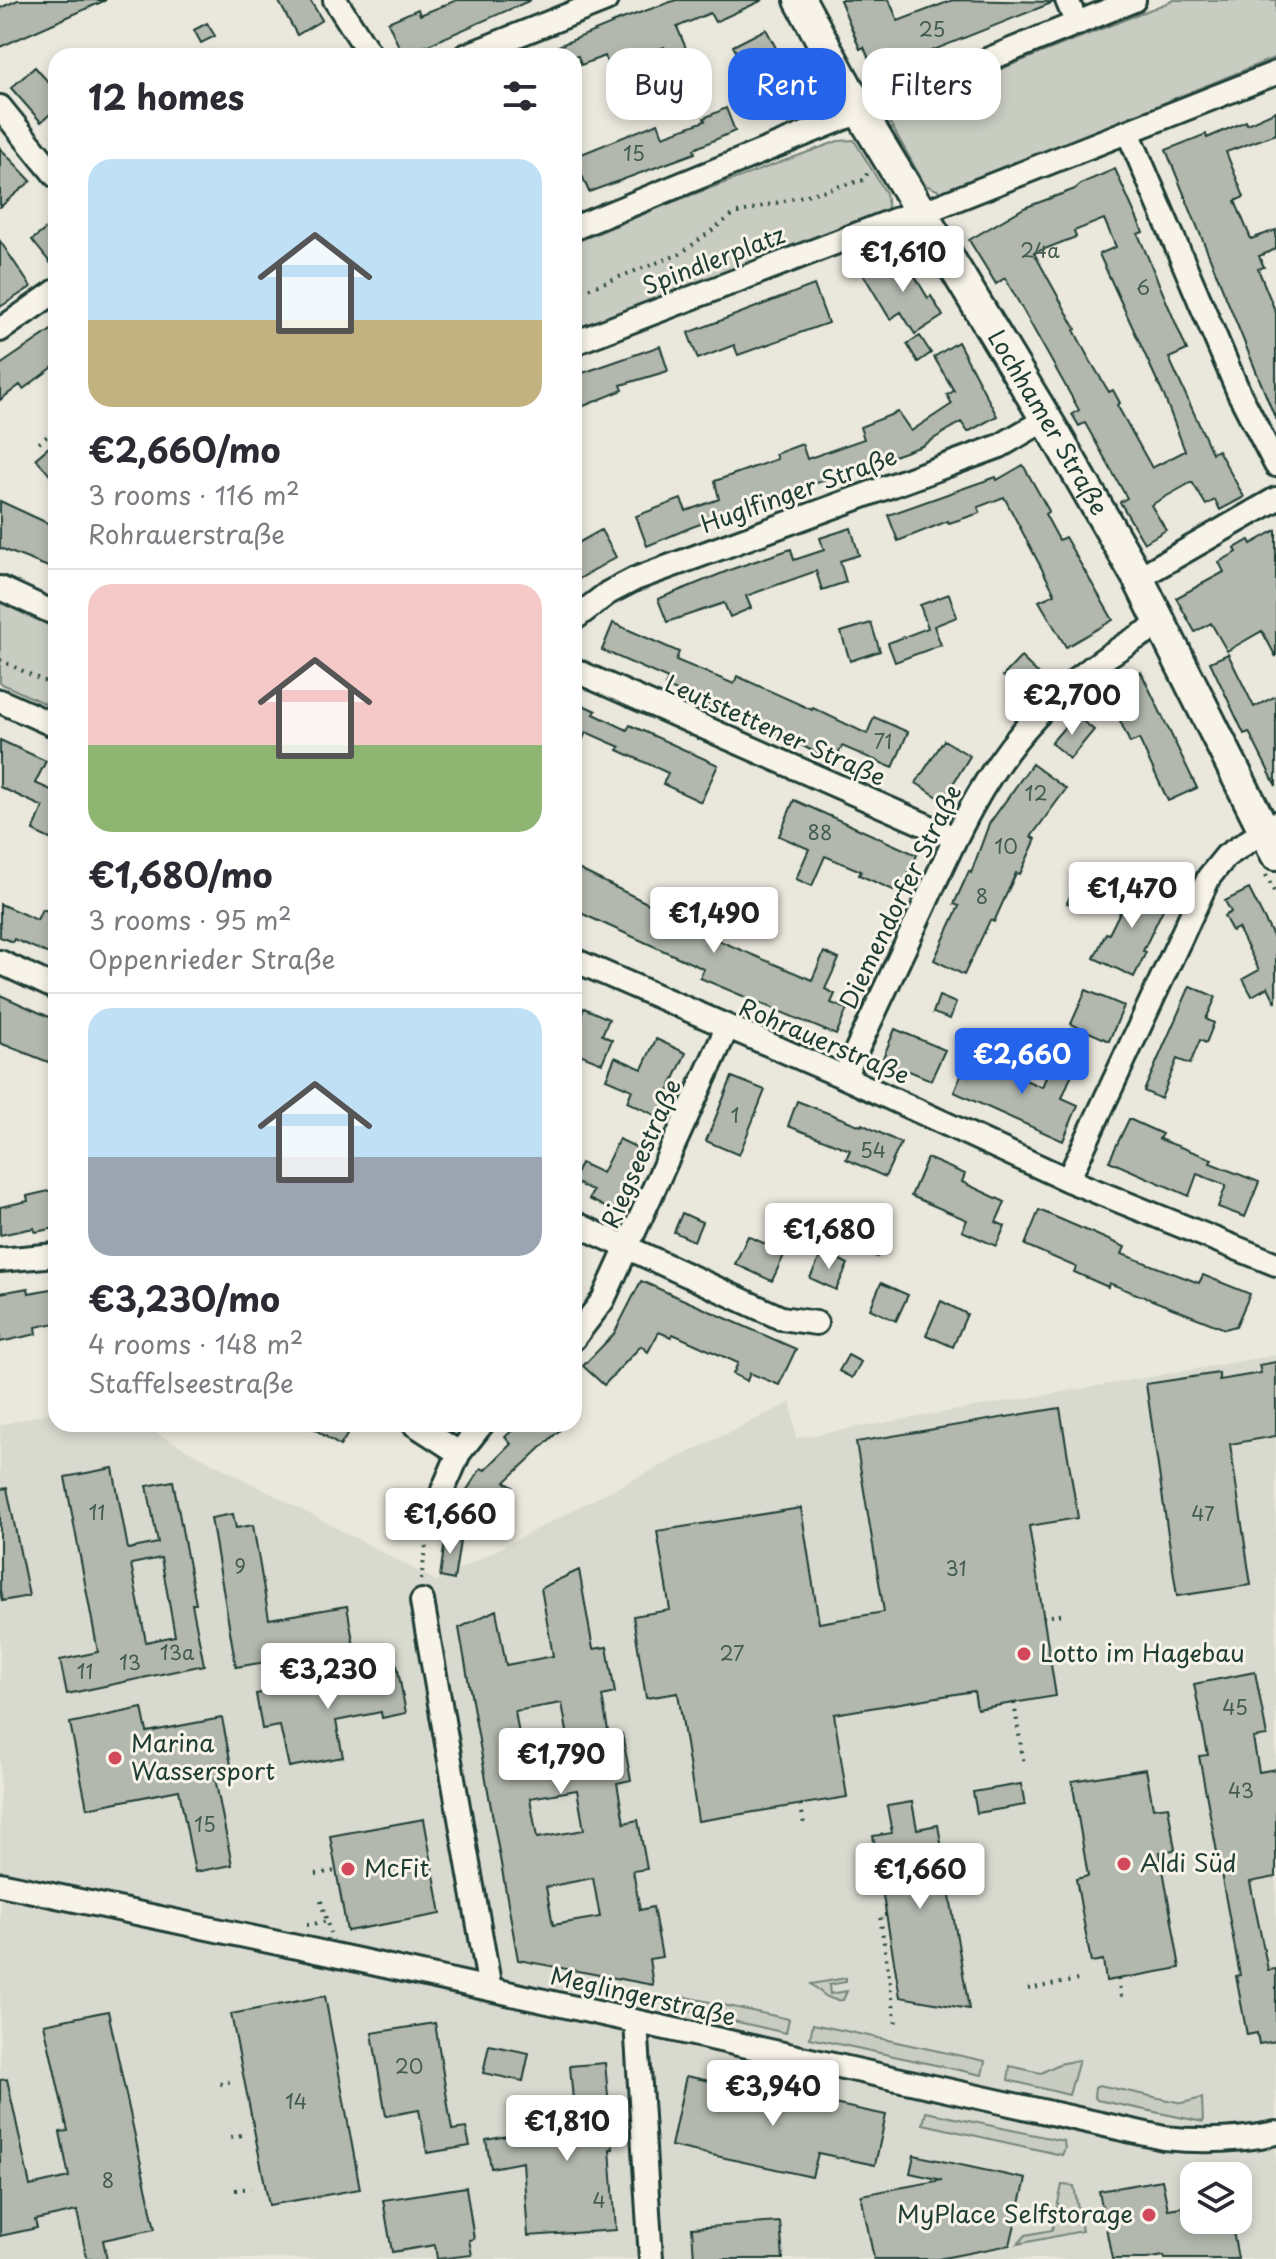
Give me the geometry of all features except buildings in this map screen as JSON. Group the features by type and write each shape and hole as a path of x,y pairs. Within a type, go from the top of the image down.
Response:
{"main road":[{"name":"Lochhamer Straße","path":"800,0 861,113 1138,578 1272,835"}],"street":[{"path":"335,0 366,48"},
{"path":"485,48 606,0"},
{"path":"1067,0 1077,24"},
{"path":"582,225 1134,0"},
{"name":"Spindlerplatz","path":"582,340 1276,73"},
{"path":"0,107 48,166"},
{"path":"1128,132 1239,393 1276,465"},
{"path":"0,330 48,297"},
{"name":"Huglfinger Straße","path":"582,613 608,593 635,579 1000,446 1046,419"},
{"path":"1138,578 1276,499"},
{"path":"0,588 48,610"},
{"name":"Diemendorfer Straße","path":"844,1077 980,791 1035,718 1067,687 1161,624"},
{"name":"Leutstettener Straße","path":"582,674 955,838"},
{"path":"0,701 48,722"},
{"path":"1068,1180 1209,877 1226,856 1272,835"},
{"path":"0,962 48,984"},
{"name":"Rohrauerstraße","path":"582,964 844,1077 1068,1180 1276,1264"},
{"name":"Riegseestraße","path":"582,1328 603,1300 727,1028"},
{"path":"582,1227 781,1318 816,1323"},
{"path":"0,1260 48,1256"},
{"path":"426,1432 459,1453"},
{"path":"443,1490 459,1453 476,1432"},
{"path":"422,1601 490,1989"},
{"name":"Meglingerstraße","path":"0,1884 1164,2138 1198,2141 1276,2135"},
{"path":"636,2022 651,2259"}],"path":[{"path":"582,291 680,254 734,214 864,180 874,166"},
{"path":"39,443 48,436"},
{"path":"0,660 48,683"},
{"path":"422,1601 424,1548 429,1525 443,1490"},
{"path":"1043,1617 1066,1614"},
{"path":"1014,1703 1024,1765"},
{"path":"801,1805 804,1825"},
{"path":"316,1874 336,1871"},
{"path":"321,1901 334,1955"},
{"path":"886,1915 880,1916 896,2024"},
{"path":"307,1925 328,1921"},
{"path":"1118,1979 1122,2002"},
{"path":"1028,1989 1078,1980"},
{"path":"220,2084 232,2081"},
{"path":"231,2137 242,2135"},
{"path":"235,2190 251,2188"}],"shaded area":[{"path":"1174,0 1276,0 1276,57 944,193 925,185 889,121 1001,120 1001,69"},
{"path":"854,140 886,193 888,208 877,217 582,327 582,240 670,203 838,141"},
{"path":"0,598 48,621 48,705 0,683"},
{"path":"1276,1355 1276,2259 0,2259 0,1425 48,1413 48,1432 154,1432 437,1581 791,1402 796,1438"},
{"path":"846,1978 846,1982 829,1985 830,1994 847,1991 843,2000 829,1998 811,1984"},
{"path":"686,1997 789,2019 786,2033 689,2011"},
{"path":"813,2024 985,2061 982,2075 810,2038"},
{"path":"1079,2060 1069,2095 1008,2080 1010,2066 1041,2073 1059,2064"},
{"path":"1099,2085 1182,2103 1202,2098 1203,2122 1097,2100 1095,2087"},
{"path":"926,2112 1064,2141 1065,2148 1062,2155 923,2124"},
{"path":"1062,2185 1074,2186 1082,2231 1018,2244 1026,2235 1052,2230"}],"place":[{"name":"Lotto im Hagebau","path":"1024,1654"},
{"name":"Marina Wassersport","path":"115,1758"},
{"name":"Aldi Süd","path":"1124,1864"},
{"name":"McFit","path":"348,1869"},
{"name":"MyPlace Selfstorage","path":"1149,2215"}]}
